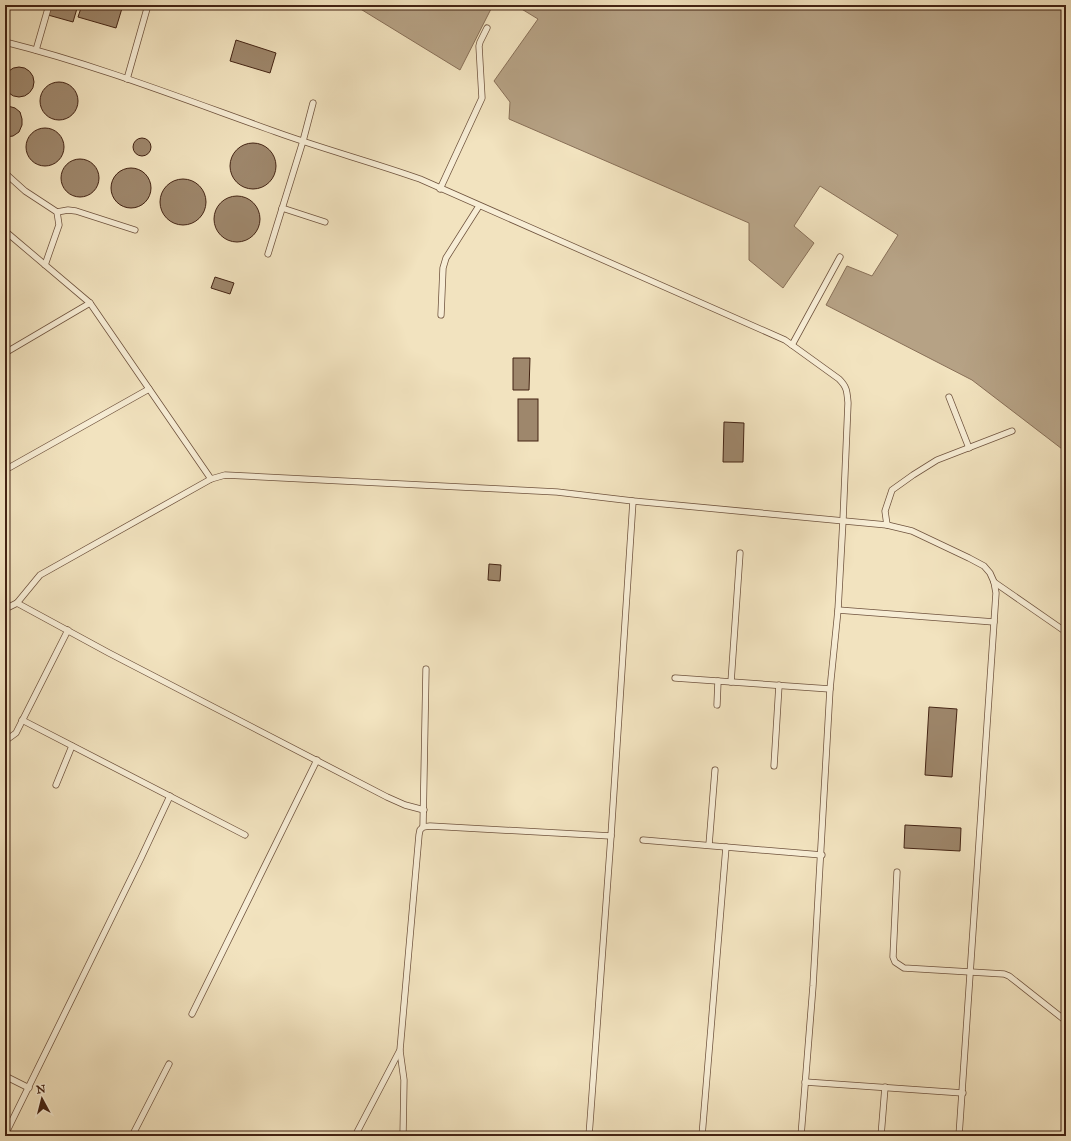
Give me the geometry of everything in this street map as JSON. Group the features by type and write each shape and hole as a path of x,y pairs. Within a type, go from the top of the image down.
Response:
{"lane":[{"path":"36,50 49,5"},
{"path":"127,78 148,5"},
{"path":"440,189 482,98 479,46 487,28"},
{"path":"5,42 127,78 303,141 420,180 785,340 845,385 847,392 843,520 838,610 830,689 814,986 801,1136"},
{"path":"268,254 303,141 313,103"},
{"path":"5,173 25,191 57,212 68,210 76,211 135,230"},
{"path":"441,315 446,258 479,206"},
{"path":"282,208 325,222"},
{"path":"45,265 59,225 57,212"},
{"path":"5,231 90,303 210,479"},
{"path":"792,345 840,257"},
{"path":"5,353 90,303"},
{"path":"5,470 149,389"},
{"path":"949,397 969,448"},
{"path":"887,525 885,511 892,490 937,460 1012,431"},
{"path":"5,609 17,603 40,575 210,479 225,475 558,492 634,501 887,525 912,531 984,566 990,573 994,582 996,593 959,1136"},
{"path":"589,1136 634,501"},
{"path":"731,682 740,553"},
{"path":"994,582 1066,632"},
{"path":"17,603 405,805 424,810"},
{"path":"838,610 994,622"},
{"path":"5,741 16,733 68,630"},
{"path":"403,1136 404,1080 400,1050 419,835 420,830 423,827 426,670"},
{"path":"675,678 830,689"},
{"path":"717,705 718,681"},
{"path":"774,766 779,685"},
{"path":"22,720 245,835"},
{"path":"56,785 72,746"},
{"path":"192,1014 317,760"},
{"path":"709,845 715,770"},
{"path":"5,1135 145,851 170,796"},
{"path":"423,827 611,836"},
{"path":"643,840 822,855"},
{"path":"702,1136 726,847"},
{"path":"897,872 893,957 895,962 904,968 1004,974 1009,976 1066,1021"},
{"path":"355,1136 400,1050"},
{"path":"132,1136 169,1064"},
{"path":"5,1076 29,1088"},
{"path":"805,1082 962,1093"},
{"path":"881,1136 885,1087"}],"shaded area":[{"path":"354,5 493,5 460,70"},
{"path":"515,5 1066,5 1066,452 972,380 826,305 847,266 872,276 898,235 820,186 794,226 814,243 783,288 749,260 749,223 509,119 510,102 494,81 538,19"}],"building":[{"path":"51,5 78,5 73,22 48,15"},
{"path":"82,5 123,5 116,28 78,17"},
{"path":"236,40 276,53 270,73 230,61"},
{"path":"19,67 29,72 34,82 29,92 19,97 9,92 4,82 9,72"},
{"path":"59,82 69,85 75,91 78,101 75,111 69,117 59,120 49,117 43,111 40,101 43,91 49,85"},
{"path":"5,106 15,108 20,112 22,119 22,125 19,132 13,136 5,136"},
{"path":"45,128 55,131 61,137 64,147 61,157 55,163 45,166 35,163 29,157 26,147 29,137 35,131"},
{"path":"142,138 148,141 151,147 148,153 142,156 136,153 133,147 136,141"},
{"path":"253,143 266,147 272,153 276,166 272,179 266,185 253,189 240,185 234,179 230,166 234,153 240,147"},
{"path":"80,159 90,162 96,168 99,178 96,188 90,194 80,197 70,194 64,188 61,178 64,168 70,162"},
{"path":"131,168 139,170 145,174 149,180 151,188 149,196 145,202 139,206 131,208 123,206 117,202 113,196 111,188 113,180 117,174 123,170"},
{"path":"183,179 196,183 202,189 206,202 202,215 196,221 183,225 170,221 164,215 160,202 164,189 170,183"},
{"path":"237,196 250,200 256,206 260,219 256,232 250,238 237,242 224,238 218,232 214,219 218,206 224,200"},
{"path":"215,277 234,283 230,294 211,288"},
{"path":"513,358 530,358 529,390 513,390"},
{"path":"518,399 538,399 538,441 518,441"},
{"path":"724,422 744,423 743,462 723,462"},
{"path":"489,564 501,565 500,581 488,580"},
{"path":"929,707 957,709 952,777 925,775"},
{"path":"905,825 961,828 960,851 904,848"}]}
